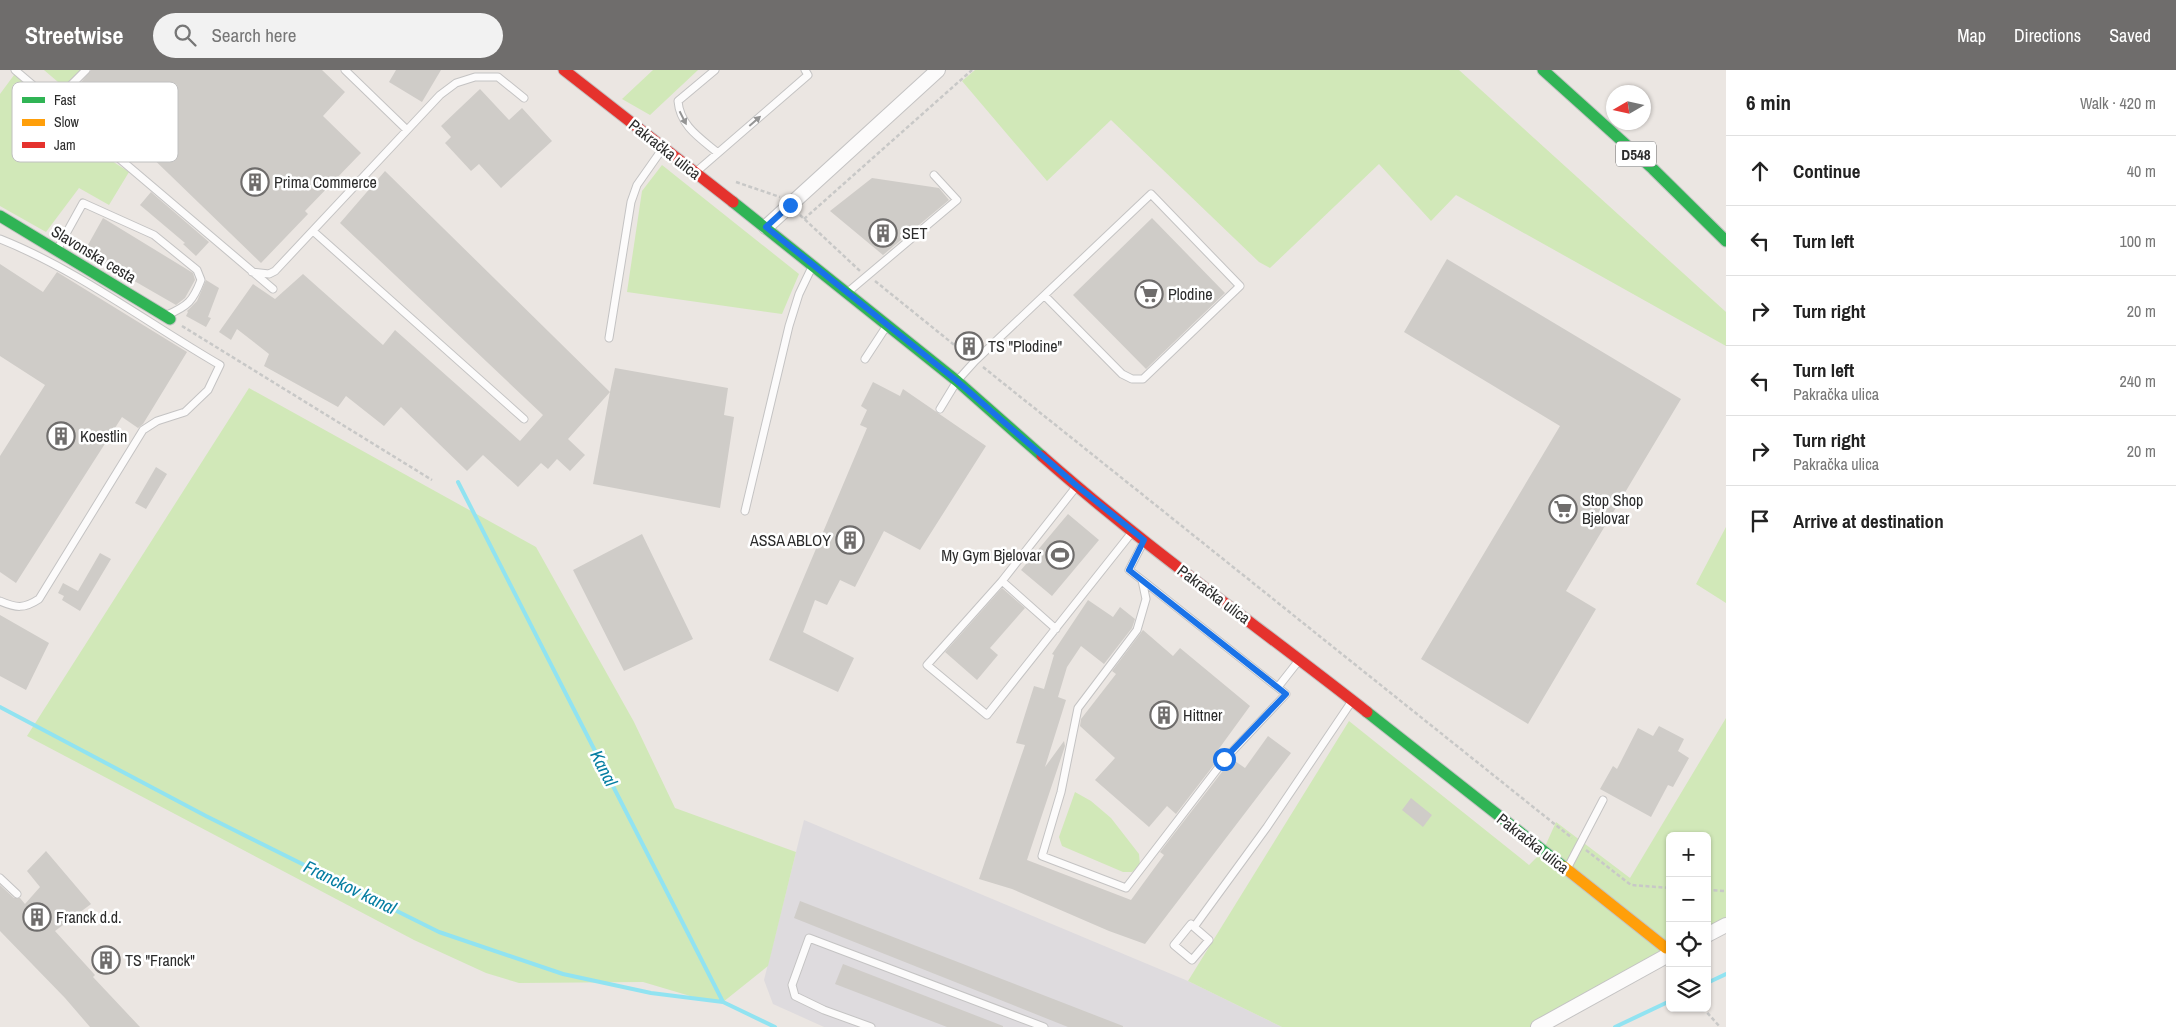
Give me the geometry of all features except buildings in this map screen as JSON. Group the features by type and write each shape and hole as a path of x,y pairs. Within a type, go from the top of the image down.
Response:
{"street":[{"name":"Pakračka ulica","path":"564,70 888,324 1132,531 1300,659 1666,948"},
{"path":"766,227 938,70"},
{"name":"D548","path":"1543,70 1653,169 1726,241"},
{"name":"Slavonska cesta","path":"0,216 168,317"},
{"path":"1711,932 1726,925"},
{"path":"1538,1027 1666,956"}],"lane":[{"path":"15,70 29,82"},
{"path":"74,82 86,70"},
{"path":"345,70 407,130"},
{"path":"715,70 678,101 679,112 684,123 718,153"},
{"path":"695,173 808,75 805,70"},
{"path":"252,272 268,274 275,271 440,95 456,83 475,77 498,77 524,98"},
{"path":"608,338 631,202 637,185 664,148"},
{"path":"122,162 273,290"},
{"path":"848,292 957,200 934,175"},
{"path":"940,409 957,381 1045,296 1152,194 1240,286 1143,380 1132,379 1122,374 1045,296"},
{"path":"57,250 83,203 154,235 197,270 201,280 194,298 183,308 168,317"},
{"path":"313,230 524,419"},
{"path":"0,239 30,251 74,276 220,365 208,390 185,412 157,421 143,430 39,599 28,606 12,607 0,601"},
{"path":"745,511 789,326 798,294 814,265"},
{"path":"865,359 888,324"},
{"path":"1077,486 1002,581 927,665 987,716 1132,531"},
{"path":"1142,580 1146,599 1137,630 1078,708 1061,792 1042,856 1126,888 1224,759 1286,694 1278,688 1142,580 1129,570 1144,540"},
{"path":"1002,581 1056,629"},
{"path":"1278,688 1300,659"},
{"path":"1194,927 1267,827 1352,700"},
{"path":"1566,870 1603,800"},
{"path":"0,878 16,894"},
{"path":"1191,924 1194,927 1209,940 1192,960 1174,945 1191,924"},
{"path":"871,1027 824,1010 794,996 792,985 809,938 1044,1027"}],"path":[{"path":"804,218 972,70"},
{"path":"800,215 868,276 971,358"},
{"path":"168,317 432,480"},
{"path":"982,366 1577,842"},
{"path":"1583,847 1631,886 1666,888"},
{"path":"1711,890 1726,891"},
{"path":"1707,1012 1720,1027"}],"shaded area":[{"path":"804,820 1188,981 1282,1027 824,1027 773,1004 764,980"}],"green space":[{"path":"44,70 81,70 70,82 58,82"},
{"path":"653,70 698,70 650,115 622,99"},
{"path":"975,70 1459,70 1726,312 1726,346 1456,195 1431,221 1379,164 1270,268 1259,262 1111,120 1047,181 962,81"},
{"path":"17,71 29,82 12,82 12,162 114,162 129,172 109,205 79,188 46,232 0,206 0,94"},
{"path":"662,165 799,274 782,314 627,292 642,191"},
{"path":"249,388 536,547 634,722 675,808 796,852 768,966 723,1002 707,1001 643,982 519,983 486,973 414,940 27,736"},
{"path":"1726,527 1726,603 1696,584"},
{"path":"1726,718 1726,922 1711,931 1711,832 1666,832 1666,956 1538,1027 1282,1027 1188,981 1349,721 1529,865 1543,851 1556,822 1630,878"},
{"path":"1075,792 1091,801 1111,818 1139,854 1140,865 1132,872 1123,872 1062,846 1059,837"}],"waterway":[{"name":"Kanal","path":"458,482 723,1002 775,1027"},
{"name":"Franckov kanal","path":"0,707 206,816 439,932 563,974 651,993 723,1002"},
{"path":"1711,981 1726,974"},
{"path":"1615,1027 1666,1003"}],"traffic: fast":[{"path":"1543,70 1653,169 1726,241"},
{"path":"733,202 957,381 1042,456"},
{"path":"0,216 170,319"},
{"path":"1367,712 1564,867"}],"traffic: slow":[{"path":"1564,867 1666,948"}],"traffic: jam":[{"path":"564,70 733,202"},
{"path":"1042,456 1162,555 1367,712"}],"place":[{"name":"Prima Commerce","path":"255,182"},
{"name":"SET","path":"883,233"},
{"name":"Plodine","path":"1149,294"},
{"name":"TS \"Plodine\"","path":"969,346"},
{"name":"Koestlin","path":"61,436"},
{"name":"Stop Shop Bjelovar","path":"1563,509"},
{"name":"ASSA ABLOY","path":"850,540"},
{"name":"My Gym Bjelovar","path":"1060,555"},
{"name":"Hittner","path":"1164,715"},
{"name":"Franck d.d.","path":"37,917"},
{"name":"TS \"Franck\"","path":"106,960"}],"route":[{"path":"790,205 766,227 957,381 1077,486 1144,540 1129,570 1286,694 1224,759"}]}
